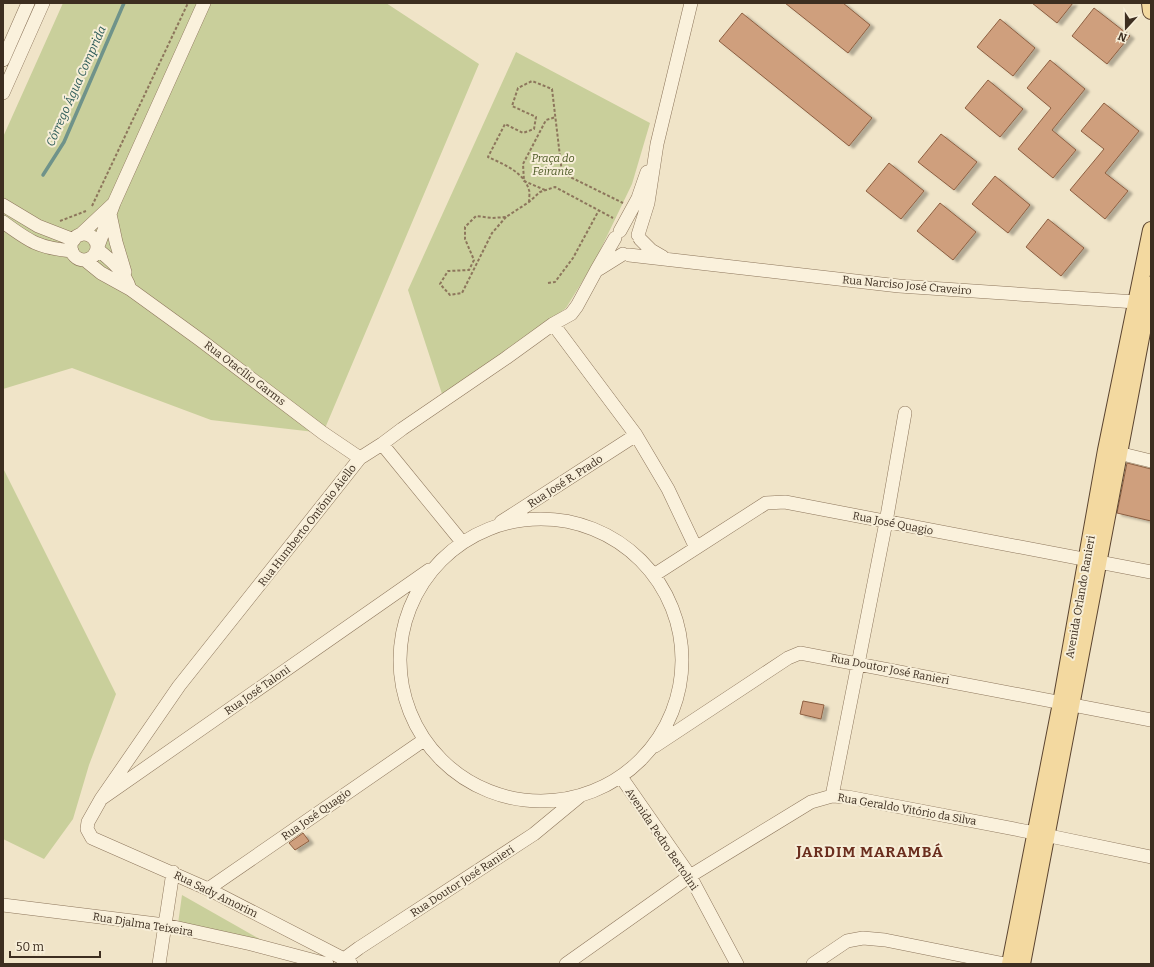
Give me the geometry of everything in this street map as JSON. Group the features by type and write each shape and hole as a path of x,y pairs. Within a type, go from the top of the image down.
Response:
{"main road":[{"path":"1150,3 1151,12"},
{"name":"Avenida Orlando Ranieri","path":"1010,964 1040,834 1067,703 1092,562 1142,304 1151,230"},
{"name":"Avenida Orlando Ranieri","path":"1142,304 1151,285"},
{"name":"Avenida Orlando Ranieri","path":"1022,964 1040,834"}],"street":[{"path":"3,60 14,38 28,3"},
{"path":"3,93 14,38 43,3"},
{"path":"75,242 77,258 85,260 92,257 98,249 112,208 204,3"},
{"path":"596,271 626,254 636,252 640,246 639,237 648,204 658,144 691,3"},
{"path":"596,271 618,230 638,198 658,144"},
{"path":"3,205 38,226 75,242"},
{"path":"75,242 112,208"},
{"path":"112,208 116,242 129,284"},
{"path":"3,222 23,237 40,246 52,249 75,242 88,234 92,236 96,242 98,249"},
{"path":"618,230 634,230 639,237"},
{"path":"618,230 615,244 617,250 626,254"},
{"name":"Rua Narciso José Craveiro","path":"639,237 651,250 666,259"},
{"name":"Rua Otacílio Garms","path":"98,249 112,261 129,284"},
{"name":"Rua Narciso José Craveiro","path":"626,254 899,286 1142,304"},
{"name":"Rua Otacílio Garms","path":"85,260 102,273 129,284 323,433 360,458"},
{"name":"Rua Humberto Ontõnio Aiello","path":"101,799 179,686 360,458 553,324 571,314 596,271"},
{"path":"553,324 636,435 668,490 696,548"},
{"path":"832,796 886,522 905,414"},
{"name":"Rua José R. Prado","path":"494,526 636,435"},
{"path":"382,444 462,542"},
{"path":"1113,452 1151,461"},
{"name":"Rua José Quagio","path":"654,576 766,504 785,502 1092,562 1151,572"},
{"name":"Avenida Pedro Bertolini","path":"529,519 565,521 599,531 629,550 654,576 676,616 683,661 675,706 653,747 620,777 580,796 536,801 493,793 454,772 424,740 404,697 399,651 410,606 434,566 462,542 494,526 529,519"},
{"name":"Rua José Taloni","path":"88,822 101,799 434,566"},
{"name":"Rua Doutor José Ranieri","path":"653,747 788,658 800,652 1151,720"},
{"name":"Rua José Quagio","path":"208,889 424,740"},
{"name":"Avenida Pedro Bertolini","path":"620,777 690,876 737,964"},
{"name":"Rua Doutor José Ranieri","path":"346,962 359,948 534,834 580,796"},
{"name":"Rua Geraldo Vitório da Silva","path":"566,964 690,876 811,802 832,796 848,797 1151,857"},
{"name":"Rua Sady Amorim","path":"88,822 87,830 92,838 173,872 208,889 346,962"},
{"path":"159,964 173,872"},
{"name":"Rua Djalma Teixeira","path":"3,905 165,925 251,944 327,964"},
{"path":"813,964 847,941 863,938 885,940 1005,964"}],"path":[{"path":"55,222 90,210 188,3"},
{"path":"529,202 529,190 521,176 510,167 488,157 504,124 523,133 534,129 536,117 512,106 518,88 532,81 552,89 562,172 627,205"},
{"path":"524,181 523,164 546,120 556,117"},
{"path":"524,181 546,190"},
{"path":"506,217 492,218 476,216 465,227 465,239 474,260 469,270 448,271 440,284 450,295 462,293 492,233 506,217 529,202 540,192 555,187 599,210 618,230"},
{"path":"548,283 555,282 573,258 599,210"}],"green space":[{"path":"63,3 386,3 479,64 323,433 211,420 72,368 3,389 3,137"},
{"name":"Praça do Feirante","path":"516,52 650,123 632,184 595,261 566,308 444,400 408,290"},
{"path":"3,468 116,694 89,765 73,819 44,859 3,839"},
{"path":"182,895 293,958 177,931"}],"building":[{"path":"785,3 843,3 870,25 848,53"},
{"path":"1032,3 1073,3 1057,23"},
{"path":"1094,8 1130,36 1107,64 1072,36"},
{"path":"742,13 872,118 849,146 719,41"},
{"path":"1000,19 1035,48 1013,76 977,47"},
{"path":"1050,60 1085,89 1052,130 1076,150 1053,178 1018,149 1051,108 1027,88"},
{"path":"988,80 1023,109 1000,137 965,108"},
{"path":"1104,103 1139,131 1105,173 1128,191 1105,219 1070,190 1104,149 1081,131"},
{"path":"941,134 977,162 954,190 918,162"},
{"path":"889,163 924,191 901,219 866,191"},
{"path":"995,176 1030,205 1008,233 972,204"},
{"path":"940,203 976,232 953,260 917,231"},
{"path":"1048,219 1084,248 1061,276 1026,247"},
{"path":"1127,463 1151,469 1151,521 1117,513"},
{"path":"803,701 824,705 821,719 800,714"},
{"path":"303,833 309,841 295,850 289,843"}],"waterway":[{"name":"Córrego Água Comprida","path":"43,175 64,142 124,3"}],"district":[{"name":"JARDIM MARAMBÁ","path":"870,852"}]}
